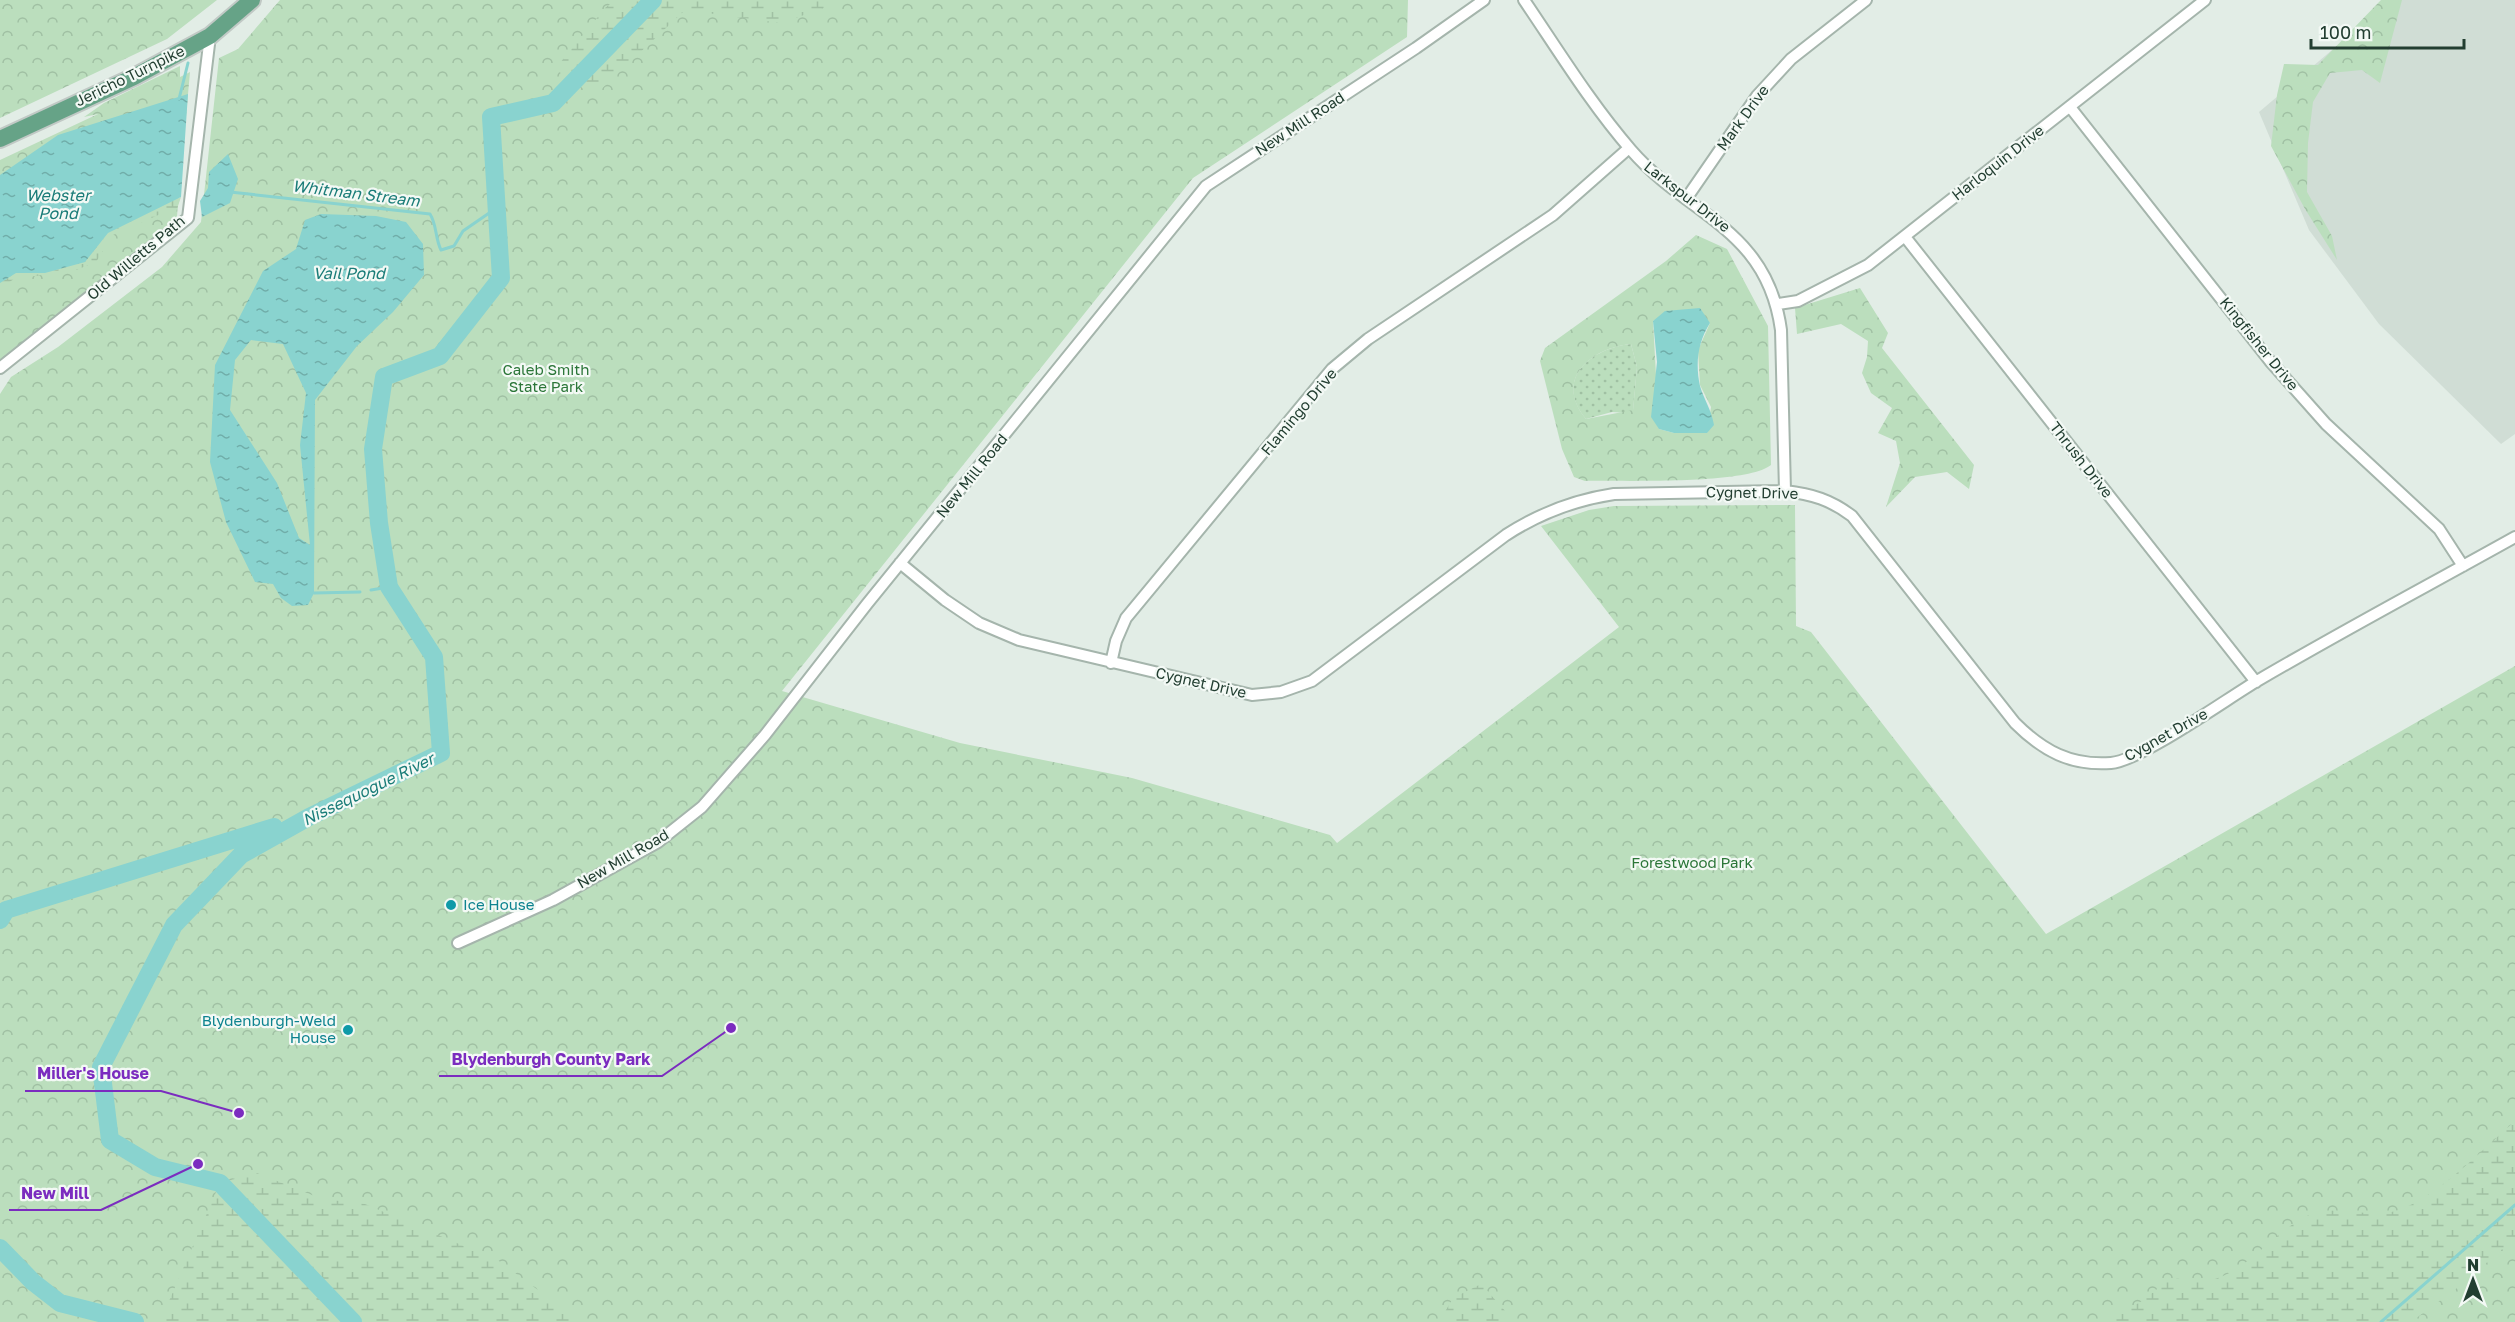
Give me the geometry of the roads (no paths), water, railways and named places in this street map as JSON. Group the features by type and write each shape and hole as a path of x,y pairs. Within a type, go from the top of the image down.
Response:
{"main road":[{"name":"Jericho Turnpike","path":"0,138 134,77 210,36 252,0"}],"street":[{"name":"New Mill Road","path":"458,943 531,910 658,842 702,807 765,735 900,563 1206,186 1416,48 1484,0"},
{"name":"Larkspur Drive","path":"1524,0 1629,148 1663,181 1727,228 1742,242 1762,272 1778,304 1781,330 1785,491"},
{"name":"Mark Drive","path":"1686,199 1756,96 1791,59 1866,0"},
{"name":"Harloquin Drive","path":"1778,304 1798,301 1868,265 1906,238 2205,0"},
{"name":"Old Willetts Path","path":"0,368 188,218 210,36"},
{"name":"Kingfisher Drive","path":"2070,107 2270,362 2326,424 2439,529 2463,566"},
{"name":"Flamingo Drive","path":"1111,663 1116,640 1126,618 1332,369 1368,339 1553,215 1629,148"},
{"name":"Thrush Drive","path":"1906,238 2256,682"},
{"name":"Cygnet Drive","path":"900,563 945,600 979,623 1019,639 1225,691 1252,695 1281,692 1312,681 1506,535 1531,519 1559,507 1587,498 1614,494 1785,491 1809,494 1833,502 1852,516 2015,723 2033,741 2055,755 2082,763 2114,763 2140,752 2256,682 2515,537"}],"water":[{"name":"Webster Pond","path":"188,94 181,197 108,233 85,262 45,273 16,273 0,283 0,175 58,135"},
{"path":"228,154 238,179 230,203 202,217 200,201 208,188 209,172"},
{"name":"Vail Pond","path":"321,214 376,216 406,222 423,244 424,275 393,312 357,346 315,400 314,593 308,605 292,606 281,598 273,584 255,582 226,522 210,462 215,365 263,271 296,249 305,220","holes":["251,340 283,344 306,393 300,445 310,545 299,538 277,483 230,410 235,360"]},
{"path":"1700,308 1710,323 1700,345 1698,361 1700,386 1714,425 1707,433 1674,433 1659,429 1651,417 1657,362 1653,321 1665,311"}],"waterway":[{"name":"Nissequogue River","path":"353,1322 220,1183 155,1167 110,1140 101,1067 174,925 241,855 309,817 441,753 434,657 389,587 379,523 373,449 384,377 440,356 501,278 491,117 553,103 653,0"},
{"name":"Whitman Stream","path":"179,99 188,63"},
{"name":"Whitman Stream","path":"230,192 430,214 441,250 454,246 463,231 495,209"},
{"path":"371,590 389,587"},
{"path":"314,593 360,592"},
{"path":"0,920 6,910 274,827"},
{"path":"2381,1322 2515,1205"},
{"path":"0,1248 33,1282 60,1303 135,1322"}],"place":[{"name":"Ice House","path":"451,905"},
{"name":"Blydenburgh County Park","path":"731,1028"},
{"name":"Blydenburgh-Weld House","path":"348,1030"},
{"name":"Miller's House","path":"239,1113"},
{"name":"New Mill","path":"198,1164"}],"park label":[{"name":"Caleb Smith State Park","path":"546,378"},
{"name":"Forestwood Park","path":"1692,863"}]}
